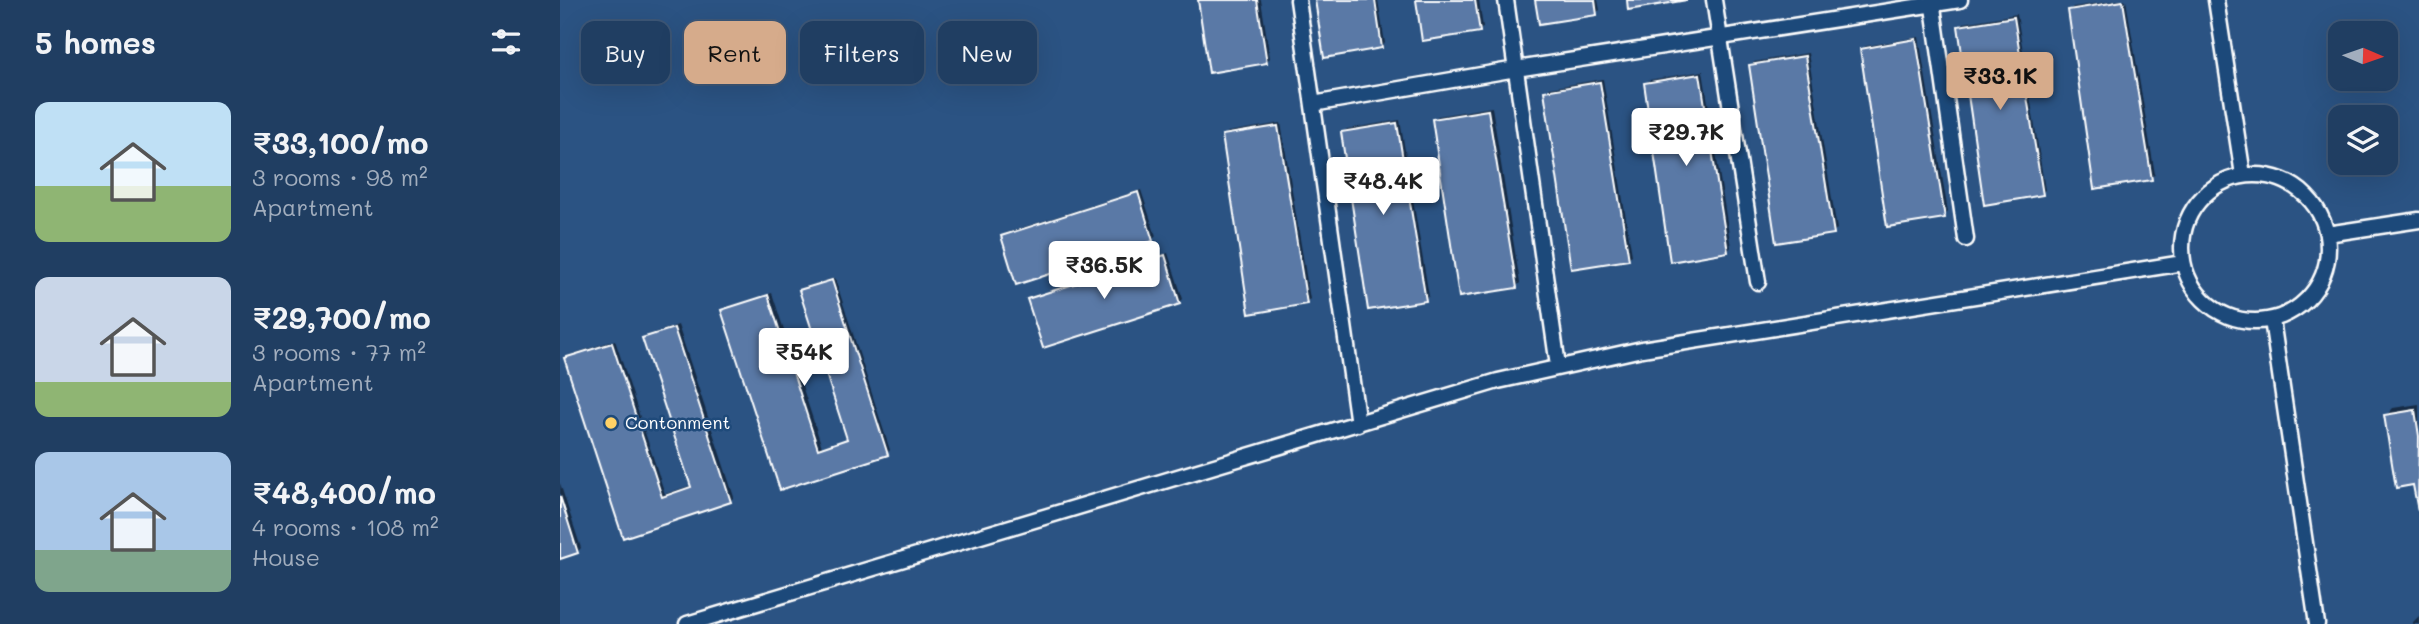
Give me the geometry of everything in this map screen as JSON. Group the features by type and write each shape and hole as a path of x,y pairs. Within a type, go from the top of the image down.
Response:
{"lane":[{"path":"1298,0 1358,424"},
{"path":"1506,0 1558,366"},
{"path":"1714,0 1758,282"},
{"path":"1313,104 1516,69 1933,2 1960,0"},
{"path":"2216,0 2243,175"},
{"path":"1933,2 1966,239"},
{"path":"2243,175 2276,177 2298,188 2316,206 2327,234 2329,253 2324,276 2311,296 2294,311 2272,320 2248,322 2226,316 2206,303 2191,285 2183,263 2182,237 2189,214 2205,193 2226,180 2243,175"},
{"path":"2327,234 2419,220"},
{"path":"687,624 1498,381 1558,366 1642,349 2183,263"},
{"path":"2272,320 2316,624"}],"building":[{"path":"1198,0 1257,0 1267,63 1209,73"},
{"path":"1315,0 1375,0 1382,48 1324,58"},
{"path":"1416,0 1475,0 1480,32 1422,41"},
{"path":"1535,0 1595,0 1597,15 1539,24"},
{"path":"1627,0 1687,0 1628,10"},
{"path":"2123,1 2152,180 2094,189 2068,10"},
{"path":"2014,17 2043,195 1984,205 1958,26"},
{"path":"1916,39 1945,218 1887,227 1860,49"},
{"path":"1805,56 1834,234 1776,243 1749,65"},
{"path":"1700,74 1728,252 1670,262 1644,83"},
{"path":"1600,82 1629,260 1571,269 1544,91"},
{"path":"1488,110 1517,288 1459,297 1432,119"},
{"path":"1397,123 1426,301 1368,310 1341,132"},
{"path":"1278,126 1307,304 1249,314 1222,135"},
{"path":"1138,192 1153,241 1016,285 1001,236"},
{"path":"1165,255 1180,304 1043,348 1027,299"},
{"name":"Contonment","path":"832,280 888,455 780,490 721,310 768,295 818,449 847,439 799,290"},
{"name":"Contonment","path":"674,328 731,502 623,538 564,358 612,343 662,497 691,487 642,338"},
{"path":"2415,410 2419,436 2418,511 2413,485 2396,488 2384,415"},
{"path":"560,496 578,553 560,559"}],"place":[{"name":"Contonment","path":"611,423"}]}
